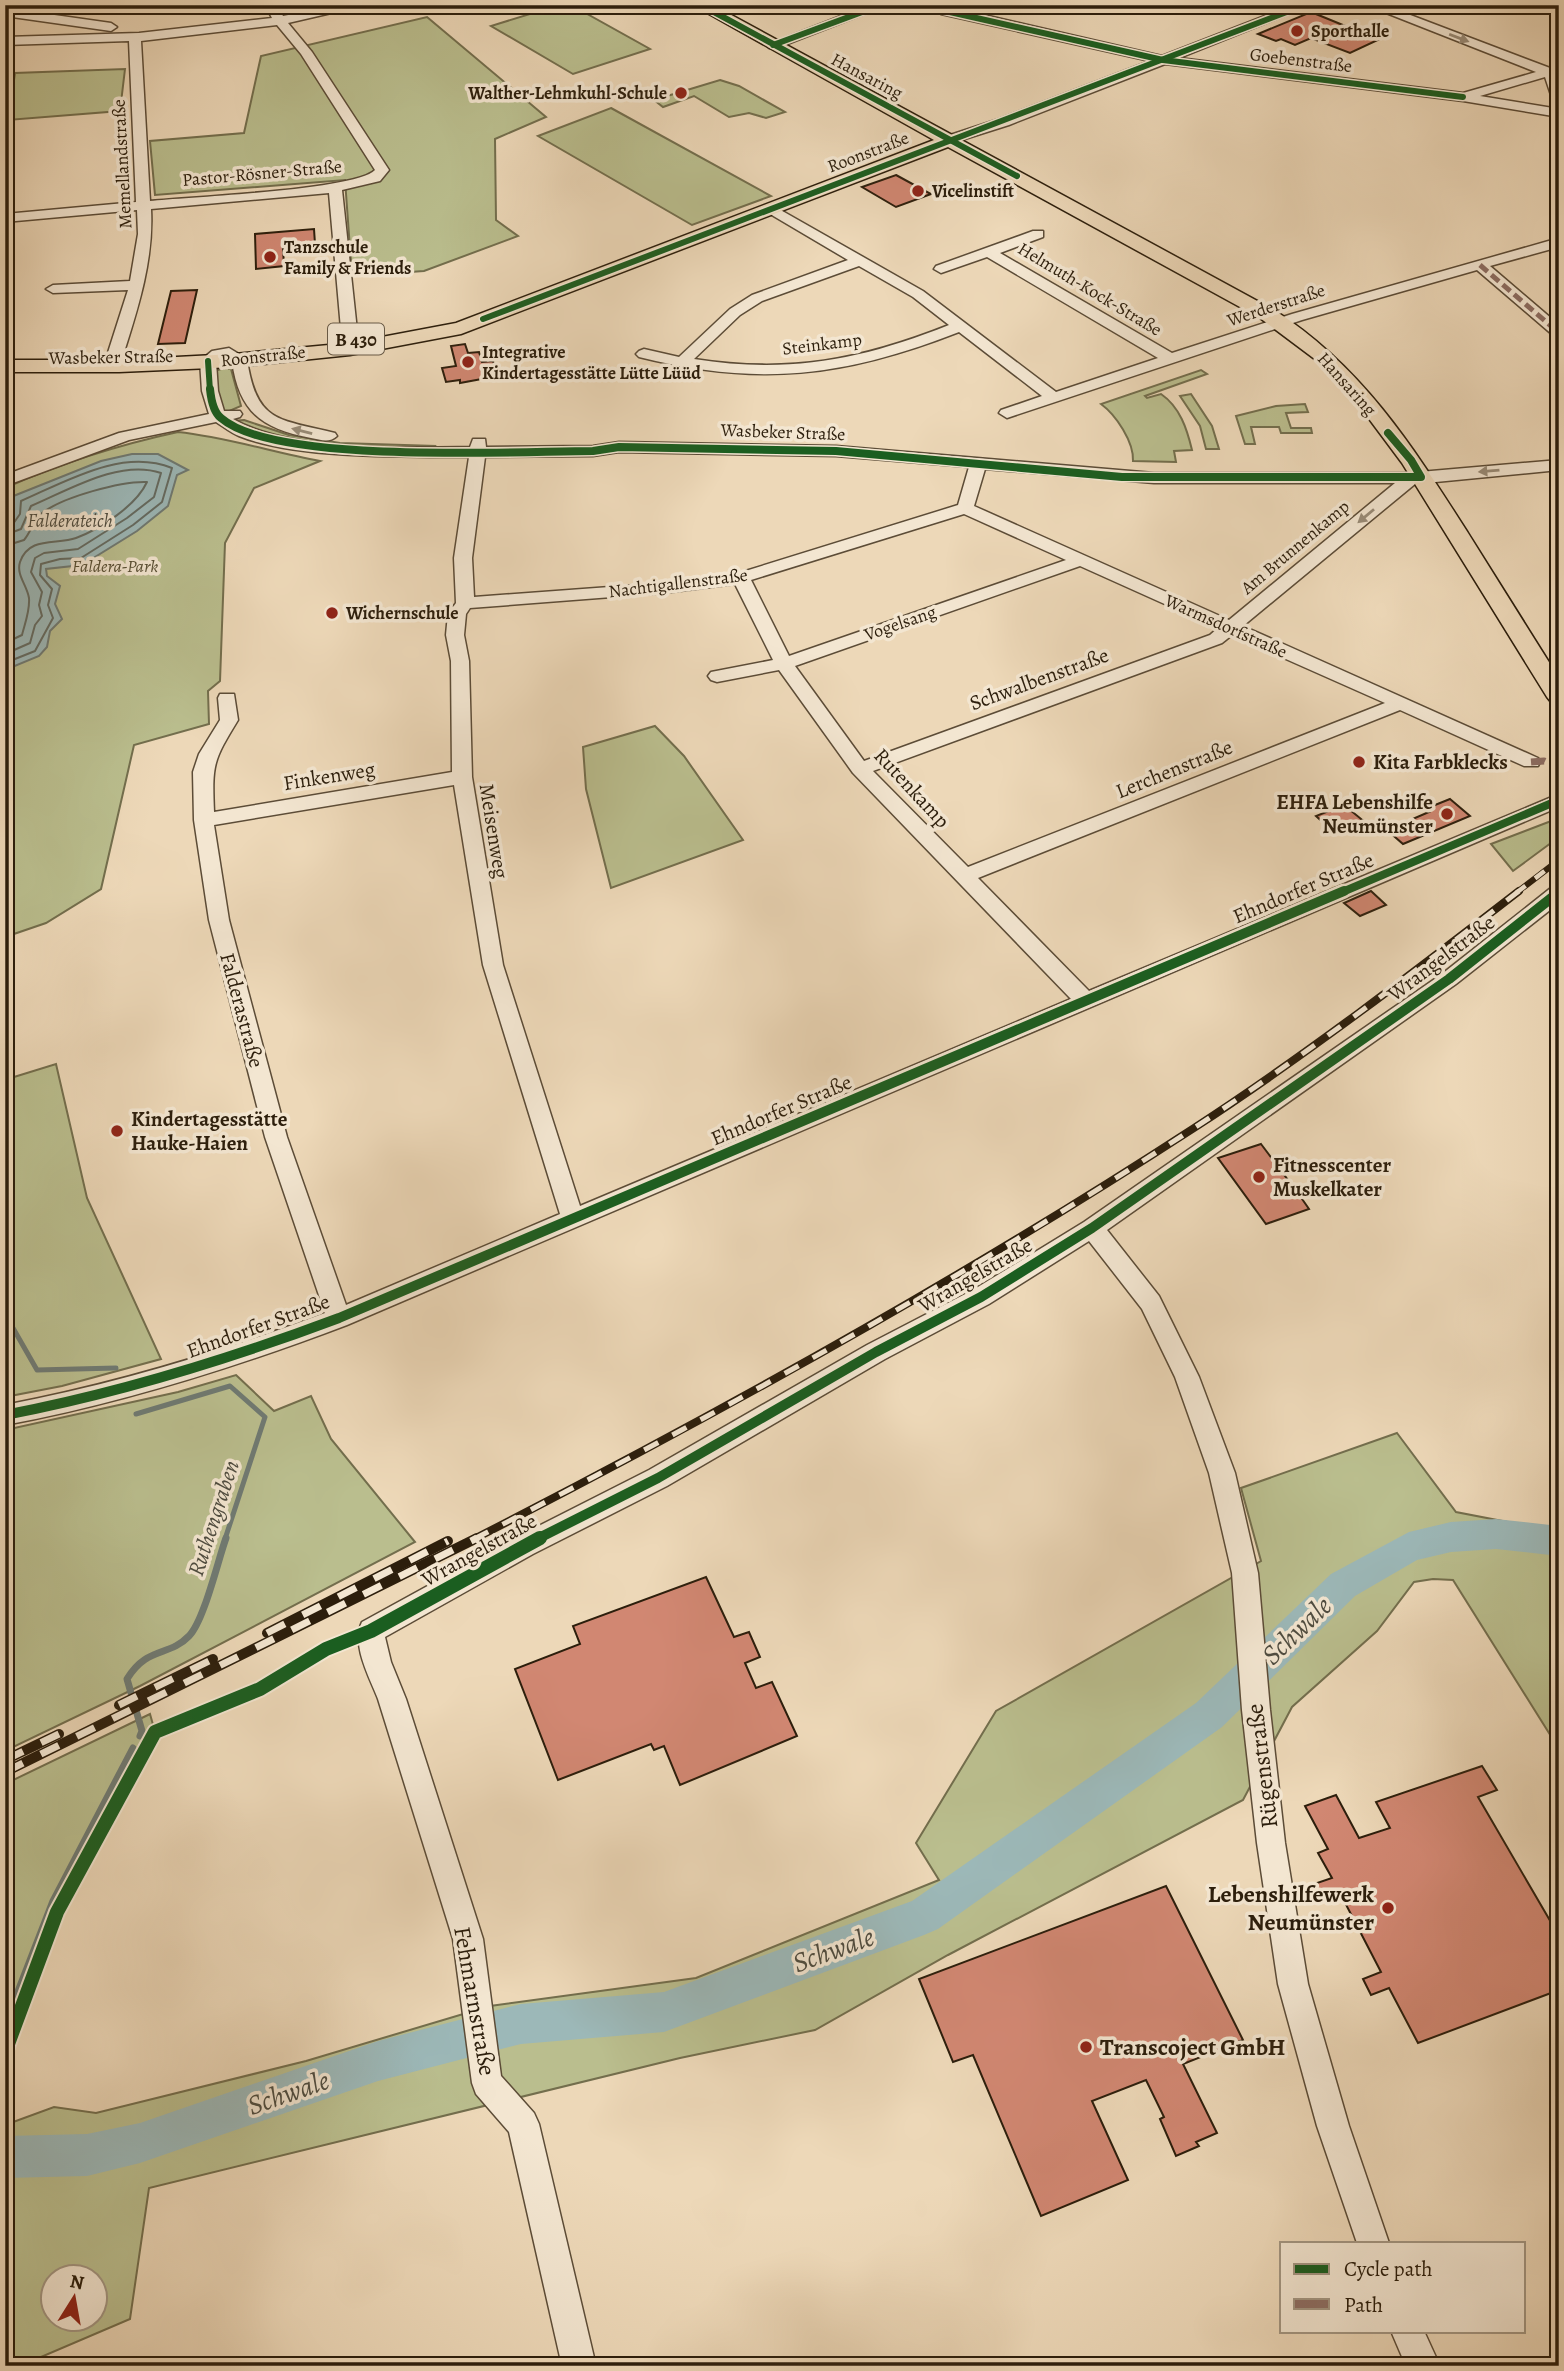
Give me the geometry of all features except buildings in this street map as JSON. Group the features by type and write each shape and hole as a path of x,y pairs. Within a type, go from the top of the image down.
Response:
{"main road":[{"name":"Hansaring","path":"701,5 1280,322 1317,350 1350,382 1421,477 1558,694"},
{"name":"Roonstraße","path":"223,357 378,344 461,328 949,139"},
{"name":"Roonstraße","path":"223,357 483,319"},
{"name":"Wasbeker Straße","path":"5,366 223,357"},
{"name":"Wasbeker Straße","path":"5,359 113,361"}],"street":[{"path":"100,5 118,6 110,33"},
{"path":"271,5 275,16 283,22"},
{"path":"5,12 135,39 283,22 360,5"},
{"path":"773,45 881,5"},
{"name":"Goebenstraße","path":"931,5 942,10 1163,60 1463,97 1559,113"},
{"name":"Roonstraße","path":"949,139 1004,122 1305,5"},
{"path":"1372,5 1554,71"},
{"name":"Pastor-Rösner-Straße","path":"5,218 335,188 375,178 382,170 283,22"},
{"path":"5,41 110,33"},
{"name":"Memellandstraße","path":"113,361 137,285 145,234 135,39"},
{"path":"1463,97 1554,71"},
{"path":"1554,71 1559,98"},
{"path":"335,188 350,340"},
{"path":"770,208 918,294 1054,398"},
{"name":"Helmuth-Kock-Straße","path":"941,269 1038,234"},
{"name":"Werderstraße","path":"1007,413 1280,322 1559,242"},
{"name":"Helmuth-Kock-Straße","path":"989,252 1172,360"},
{"path":"682,362 735,312 757,298 861,260"},
{"path":"1480,265 1559,333"},
{"path":"53,289 137,285"},
{"name":"Steinkamp","path":"644,354 711,367 769,370 852,363 961,326"},
{"path":"223,357 254,409"},
{"path":"219,418 213,403 223,357"},
{"path":"5,481 125,436 254,409"},
{"name":"Wasbeker Straße","path":"254,409 264,418 313,434 356,439 593,451 619,447 836,451 1122,477 1421,477 1559,465"},
{"name":"Wasbeker Straße","path":"219,418 233,427 294,446 353,450 479,446"},
{"name":"Meisenweg","path":"479,446 463,558 467,580 465,603 457,614 455,635 460,661 462,777 493,965 573,1219"},
{"path":"965,508 978,464"},
{"name":"Am Brunnenkamp","path":"1231,628 1409,480 1421,477"},
{"name":"Nachtigallenstraße","path":"465,603 664,588 741,578 965,508"},
{"name":"Warmsdorfstraße","path":"965,508 1531,762"},
{"name":"Vogelsang","path":"717,676 784,664 1081,560"},
{"name":"Rutenkamp","path":"741,578 784,664 860,769 1087,1002"},
{"name":"Schwalbenstraße","path":"860,769 1216,639 1231,628"},
{"name":"Falderastraße","path":"227,698 229,720 208,754 203,772 204,820 219,920 276,1137 339,1318"},
{"name":"Lerchenstraße","path":"965,876 1400,705"},
{"name":"Finkenweg","path":"204,820 462,777"},
{"name":"Ehndorfer Straße","path":"5,1415 63,1405 146,1384 240,1356 339,1318 1559,800"},
{"name":"Wrangelstraße","path":"371,1631 524,1546 658,1478 876,1352 981,1297 1092,1228 1449,979 1559,892"},
{"name":"Rügenstraße","path":"1092,1228 1151,1303 1187,1377 1222,1473 1245,1573 1254,1698 1271,1843 1293,1984 1346,2171 1373,2242"},
{"name":"Fehmarnstraße","path":"371,1631 377,1661 392,1699 468,1939 487,2083 523,2124 579,2366"},
{"path":"1407,2332 1423,2366"}],"green space":[{"path":"559,5 571,5 650,49 573,74 491,26"},
{"path":"427,17 546,117 495,139 496,220 518,236 424,271 352,276 345,180 155,195 150,141 244,133 261,56"},
{"path":"125,69 120,111 8,120 15,73"},
{"path":"720,80 739,86 785,112 766,118 749,113 729,117 694,96 663,107 654,100"},
{"path":"611,108 771,196 692,225 538,136"},
{"path":"231,369 241,406 227,412 223,411 217,396 214,371"},
{"path":"1201,370 1207,374 1145,396 1147,398 1161,394 1168,399 1185,426 1192,450 1174,451 1176,462 1133,461 1131,446 1123,430 1101,404"},
{"path":"1191,394 1212,426 1219,449 1206,449 1200,426 1180,396"},
{"path":"1305,404 1308,412 1286,413 1291,428 1311,428 1312,433 1281,433 1279,427 1251,427 1255,444 1245,444 1236,416 1276,406"},
{"path":"244,420 289,435 340,443 435,446 337,447 271,438 232,421"},
{"name":"Faldera-Park","path":"178,432 214,437 320,461 254,488 225,543 220,681 208,691 209,724 134,745 101,889 46,923 5,937 5,488 90,456"},
{"path":"655,726 684,756 743,840 611,888 586,789 583,747"},
{"path":"1559,818 1559,837 1513,871 1491,844"},
{"path":"5,1057 14,1077 56,1064 87,1198 161,1359 62,1386 5,1397"},
{"path":"236,1375 274,1411 311,1396 331,1439 415,1542 140,1686 5,1751 5,1430 178,1392"},
{"path":"1397,1433 1456,1512 1559,1532 1559,1749 1453,1580 1414,1582 1377,1631 1292,1707 1243,1800 948,1955 815,2030 680,2058 149,2188 130,2319 108,2328 108,2262 38,2262 38,2332 100,2332 20,2366 13,2366 5,2344 5,2125 54,2107 96,2113 306,2061 490,2006 696,1978 939,1880 916,1843 996,1711 1261,1561 1241,1488"},
{"path":"150,1714 155,1732 57,1912 5,2052 5,1784"}],"water":[{"name":"Falderateich","path":"132,454 158,454 188,470 177,475 168,506 137,531 82,565 46,569 47,576 60,586 55,604 62,619 50,631 47,647 39,656 5,670 5,520 13,512 11,497 101,461"}],"waterway":[{"name":"Ruthengraben","path":"5,1314 37,1370 116,1368"},
{"name":"Ruthengraben","path":"136,1414 230,1386 265,1417 225,1539"},
{"name":"Schwale","path":"5,2157 87,2155 140,2143 378,2061 521,2024 664,2012 924,1916 1209,1715 1343,1585 1409,1547 1451,1537 1496,1534 1559,1541"},
{"name":"Ruthengraben","path":"140,1736 142,1731 127,1679 142,1661 181,1643 195,1628 226,1538"},
{"name":"Ruthengraben","path":"5,2025 53,1901 133,1748"}],"railway":[{"path":"1516,893 1559,860"},
{"path":"474,1539 658,1443 839,1343 1107,1184 1318,1043 1519,891"},
{"path":"5,1772 477,1538"},
{"path":"267,1633 448,1541"},
{"path":"119,1705 213,1659"},
{"path":"5,1760 59,1734"}],"marked path":[{"path":"1480,265 1559,333"},
{"path":"1531,762 1544,761 1559,768"}],"cycle path":[{"path":"701,5 1017,176"},
{"path":"773,45 881,5"},
{"path":"931,5 941,10 1163,60 1463,97"},
{"path":"483,319 1305,5"},
{"path":"208,361 211,399 220,418 245,433 286,442 338,448 456,452 593,451 619,447 836,451 1122,477 1421,477 1411,460 1388,433"},
{"path":"5,1415 91,1397 175,1375 339,1318 1559,800"},
{"path":"5,2052 57,1912 155,1732 260,1689 326,1649 371,1631 524,1546 658,1478 876,1352 981,1297 1092,1228 1449,979 1559,892"}],"place":[{"name":"Sporthalle","path":"1297,31"},
{"name":"Walther-Lehmkuhl-Schule","path":"681,93"},
{"name":"Vicelinstift","path":"918,191"},
{"name":"Tanzschule Family & Friends","path":"270,257"},
{"name":"Integrative Kindertagesstätte Lütte Lüüd","path":"468,362"},
{"name":"Wichernschule","path":"332,613"},
{"name":"Kita Farbklecks","path":"1359,762"},
{"name":"EHFA Lebenshilfe Neumünster","path":"1447,814"},
{"name":"Kindertagesstätte Hauke-Haien","path":"117,1131"},
{"name":"Fitnesscenter Muskelkater","path":"1259,1177"},
{"name":"Lebenshilfewerk Neumünster","path":"1388,1908"},
{"name":"Transcoject GmbH","path":"1086,2047"}]}
